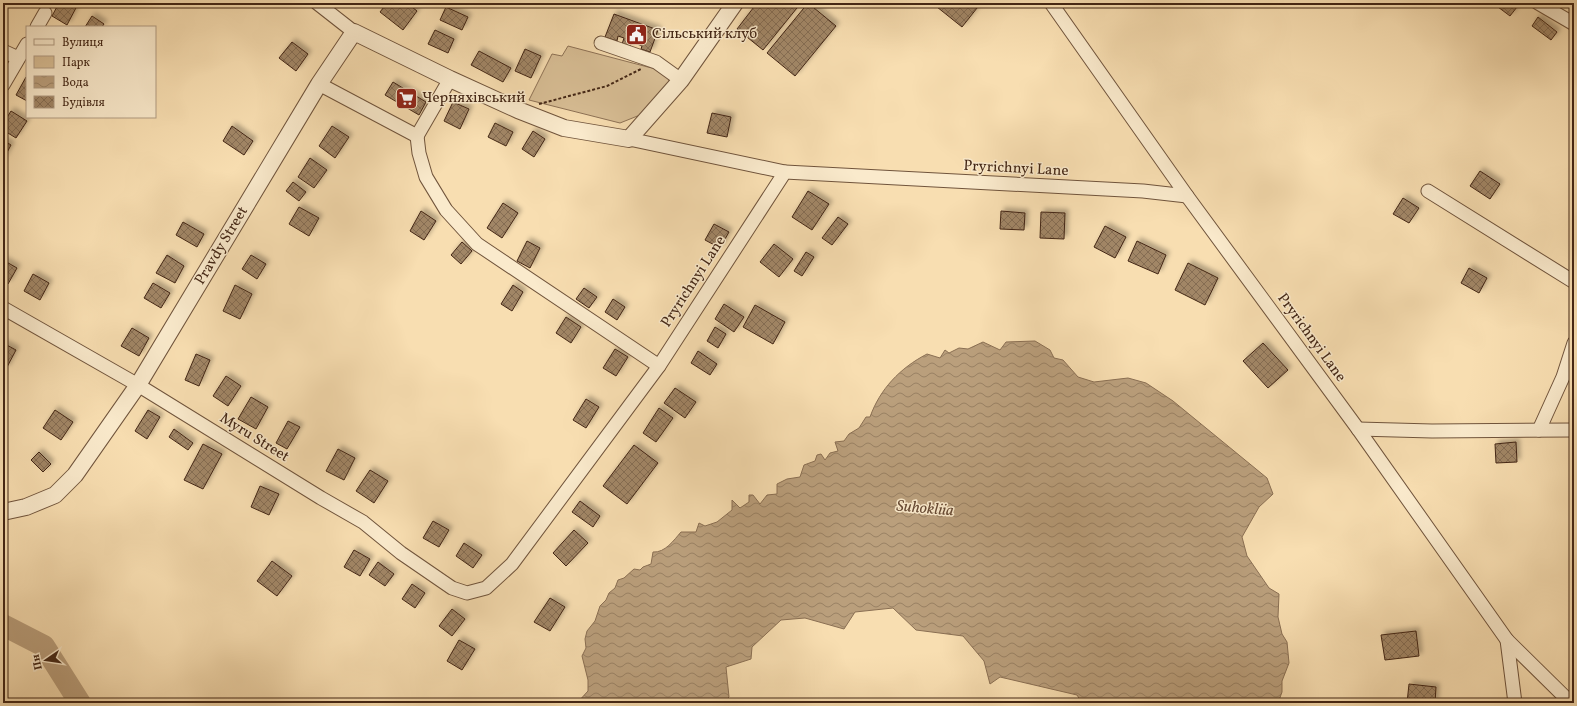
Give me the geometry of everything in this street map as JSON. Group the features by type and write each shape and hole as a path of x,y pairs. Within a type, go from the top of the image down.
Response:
{"street":[{"path":"317,3 354,32 450,79 518,110 564,128 629,139 785,172"},
{"path":"629,139 681,80 735,3"},
{"path":"1051,3 1187,196"},
{"path":"1538,3 1574,24"},
{"path":"38,26 45,13"},
{"name":"Pravdy Street","path":"3,512 26,507 55,495 75,475 138,385 319,84 354,32"},
{"path":"601,43 656,62 681,80"},
{"path":"3,85 26,46"},
{"path":"3,51 18,58"},
{"path":"450,79 417,136 419,153 426,177 446,210 477,244 659,366"},
{"path":"319,84 417,136"},
{"name":"Pryrichnyi Lane","path":"486,588 512,564 659,366 785,172 1143,191 1187,196 1358,429 1507,640 1571,703"},
{"path":"1428,191 1574,282"},
{"name":"Myru Street","path":"3,308 138,385 321,498 363,522 401,553 452,588 467,593 486,588"},
{"path":"1539,430 1563,377 1574,343"},
{"path":"1358,429 1432,431 1574,430"},
{"path":"1507,640 1515,703"}],"path":[{"path":"518,110 607,86 656,62"}],"green space":[{"path":"568,46 663,71 670,82 640,115 620,123 529,100 552,54 562,56"}],"water":[{"path":"1035,341 1050,350 1054,358 1063,360 1078,377 1094,382 1128,378 1146,383 1173,401 1267,478 1273,494 1259,507 1242,537 1247,556 1269,588 1279,594 1278,617 1282,634 1287,642 1289,663 1282,681 1282,692 1278,703 1082,703 1077,695 1000,677 990,684 984,661 963,636 916,630 893,608 855,612 844,629 805,618 781,620 752,647 751,659 726,667 729,697 723,703 577,703 588,691 588,680 582,656 586,648 585,639 587,631 595,621 600,606 606,600 609,593 615,588 618,580 624,578 634,569 640,570 651,564 653,552 657,552 665,548 681,532 696,532 699,523 705,526 717,522 732,510 732,500 740,508 749,502 749,495 753,495 760,504 767,495 777,494 777,484 787,479 800,477 804,465 815,461 817,455 821,454 825,460 830,453 838,451 835,442 844,441 849,434 859,428 866,417 870,417 879,397 892,380 908,366 927,354 940,358 945,350 949,353 959,348 968,349 983,342 1000,350 1006,342"}],"building":[{"path":"59,3 78,4 67,25 52,16"},
{"path":"387,3 407,3 417,11 403,30 380,12"},
{"path":"757,3 801,3 763,50 737,29"},
{"path":"808,3 836,26 795,76 767,53"},
{"path":"932,3 981,3 962,27"},
{"path":"1501,3 1511,3 1517,7 1510,16 1498,7"},
{"path":"446,7 468,17 462,30 440,20"},
{"path":"614,14 658,30 650,52 641,49 642,46 632,42 630,47 622,44 624,38 618,36 617,41 605,37"},
{"path":"92,16 104,24 103,26 86,26"},
{"path":"1538,17 1557,32 1551,40 1532,26"},
{"path":"435,30 454,39 448,53 428,44"},
{"path":"292,42 308,54 296,71 279,58"},
{"path":"525,49 541,56 531,78 515,71"},
{"path":"479,51 511,68 503,82 471,65"},
{"path":"26,77 26,100 16,95"},
{"name":"Черняхівський","path":"393,82 426,102 419,115 385,95"},
{"path":"453,102 469,109 460,129 444,121"},
{"path":"11,111 27,121 16,138 3,130 3,124"},
{"path":"712,113 731,117 727,137 707,133"},
{"path":"495,123 513,132 506,146 488,137"},
{"path":"232,126 253,141 244,155 223,141"},
{"path":"332,126 349,137 335,158 319,146"},
{"path":"533,131 545,139 534,157 522,149"},
{"path":"3,140 11,145 3,160"},
{"path":"310,158 327,170 314,188 298,177"},
{"path":"1480,171 1500,184 1490,199 1470,186"},
{"path":"293,182 306,192 299,201 286,191"},
{"path":"808,191 829,204 812,230 792,217"},
{"path":"1403,198 1419,208 1409,223 1393,214"},
{"path":"503,203 518,213 502,238 487,228"},
{"path":"299,207 319,218 309,236 289,224"},
{"path":"421,211 436,221 424,240 410,231"},
{"path":"1001,211 1025,213 1024,230 1000,229"},
{"path":"1041,212 1065,213 1064,239 1040,238"},
{"path":"838,217 848,224 832,245 822,238"},
{"path":"183,222 204,234 197,247 176,235"},
{"path":"714,224 729,232 720,248 705,240"},
{"path":"1105,226 1126,237 1115,258 1094,247"},
{"path":"527,241 540,248 530,268 517,261"},
{"path":"1137,241 1166,255 1158,274 1128,261"},
{"path":"462,242 472,251 461,264 451,255"},
{"path":"774,244 793,259 779,277 760,262"},
{"path":"806,252 814,257 802,276 794,271"},
{"path":"167,255 184,266 175,283 156,273"},
{"path":"251,255 266,264 257,279 242,269"},
{"path":"3,260 17,268 8,284 3,281"},
{"path":"1188,263 1218,278 1205,305 1175,290"},
{"path":"1469,268 1487,278 1479,293 1461,283"},
{"path":"33,274 49,283 40,300 24,291"},
{"path":"153,283 170,293 161,308 144,298"},
{"path":"235,285 252,294 240,319 223,311"},
{"path":"513,285 523,292 512,311 501,304"},
{"path":"584,288 597,297 589,308 576,299"},
{"path":"613,299 625,307 617,320 605,312"},
{"path":"724,304 744,317 734,332 715,319"},
{"path":"755,305 785,322 773,344 743,327"},
{"path":"566,317 581,327 571,343 556,333"},
{"path":"715,327 726,334 718,348 707,341"},
{"path":"132,328 149,338 139,356 121,346"},
{"path":"3,343 16,350 6,369 3,367"},
{"path":"1263,343 1288,370 1268,388 1243,361"},
{"path":"615,349 628,357 616,376 603,368"},
{"path":"698,351 717,364 710,375 691,363"},
{"path":"196,354 210,360 199,386 185,380"},
{"path":"226,376 241,386 228,406 213,396"},
{"path":"675,388 696,402 685,418 664,403"},
{"path":"251,397 268,407 256,429 238,419"},
{"path":"586,399 599,407 586,428 573,420"},
{"path":"659,408 673,418 656,442 643,433"},
{"path":"55,410 73,422 61,440 43,428"},
{"path":"148,410 160,417 147,439 135,431"},
{"path":"288,421 300,427 287,449 276,443"},
{"path":"174,429 193,443 188,450 169,437"},
{"path":"1516,442 1517,462 1496,463 1495,444"},
{"path":"203,444 222,454 203,489 184,480"},
{"path":"634,445 658,463 627,504 603,486"},
{"path":"338,449 355,458 344,480 326,471"},
{"path":"39,452 51,464 43,472 31,460"},
{"path":"370,470 388,481 374,503 356,491"},
{"path":"260,486 279,494 269,515 251,507"},
{"path":"580,501 600,516 593,527 572,512"},
{"path":"433,521 449,530 439,547 423,538"},
{"path":"574,530 588,543 566,566 553,553"},
{"path":"464,543 482,555 473,568 456,556"},
{"path":"354,550 370,559 360,576 344,567"},
{"path":"272,561 292,576 277,596 257,581"},
{"path":"378,562 394,574 385,586 369,575"},
{"path":"412,584 425,593 415,608 402,599"},
{"path":"550,598 565,607 550,631 534,622"},
{"path":"452,609 465,619 452,636 439,626"},
{"path":"1416,631 1419,656 1385,660 1381,635"},
{"path":"459,640 475,649 462,670 447,661"},
{"path":"1409,684 1436,687 1435,703 1407,703"}],"waterway":[{"name":"Suhokliia","path":"3,625 44,646 80,703"}],"place":[{"name":"Сільський клуб","path":"637,34"},
{"name":"Черняхівський","path":"406,98"}]}
